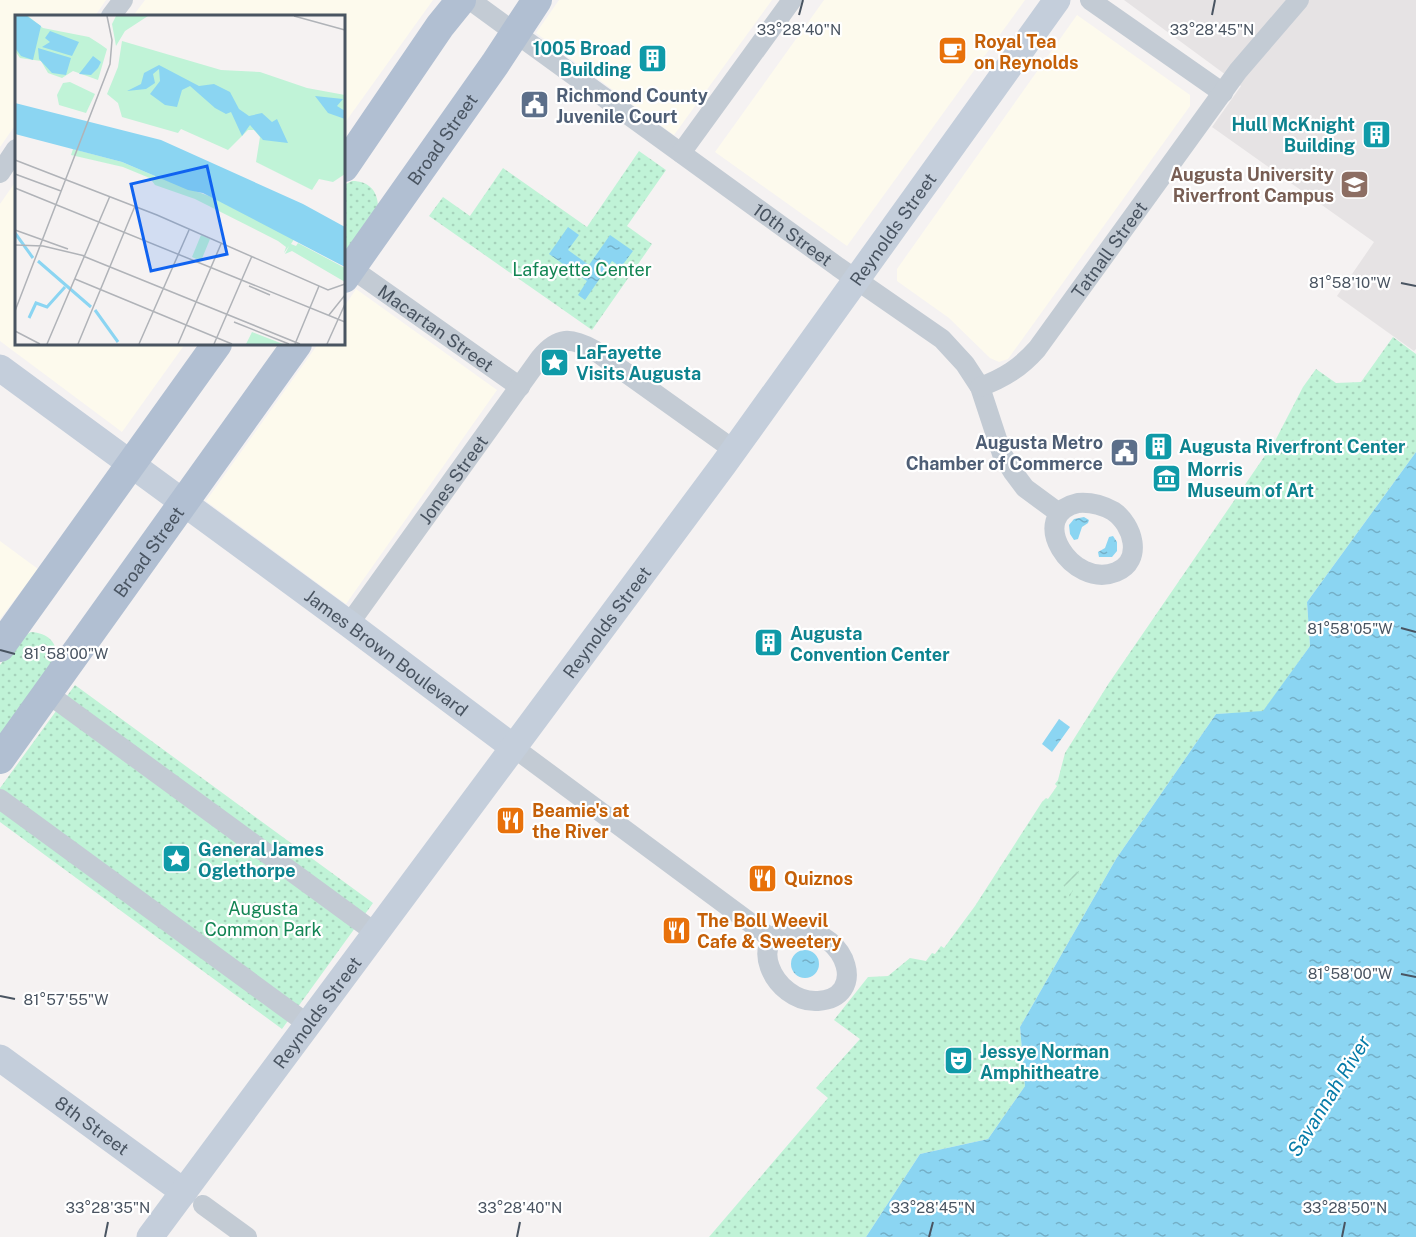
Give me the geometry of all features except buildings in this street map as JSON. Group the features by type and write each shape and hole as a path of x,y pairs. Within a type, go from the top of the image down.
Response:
{"main road":[{"path":"345,166 440,26 461,0"},
{"name":"Broad Street","path":"347,273 495,64 537,0"},
{"name":"Reynolds Street","path":"150,1237 194,1198 309,1025 734,450 1057,0"},
{"path":"0,647 217,345"},
{"name":"Broad Street","path":"0,759 296,345"},
{"name":"James Brown Boulevard","path":"0,368 513,747"},
{"name":"8th Street","path":"0,1058 194,1198"}],"street":[{"path":"112,15 123,0"},
{"name":"10th Street","path":"470,0 942,339 965,364 980,387 1006,462 1026,488 1059,513"},
{"path":"681,153 792,0"},
{"path":"1090,0 1223,93"},
{"name":"Tatnall Street","path":"980,387 1013,373 1037,349 1238,71 1299,0"},
{"path":"0,172 15,150"},
{"name":"Macartan Street","path":"347,273 520,387"},
{"name":"Jones Street","path":"349,624 548,348 555,343 573,341 584,344 734,450"},
{"path":"47,693 377,933"},
{"name":"James Brown Boulevard","path":"513,747 772,939"},
{"path":"0,799 309,1025"},
{"path":"194,1198 247,1237"}],"shaded area":[{"path":"0,0 106,0 96,15 15,15 15,125 0,147"},
{"path":"145,0 433,0 345,123 345,15 134,15"},
{"path":"559,0 772,0 674,135 536,33"},
{"path":"824,0 1025,0 847,246 715,152"},
{"name":"Augusta University Riverfront Campus","path":"1124,0 1416,0 1416,349 1414,351 1337,296 1374,242 1212,127 1241,86"},
{"path":"1077,15 1190,95 1190,106 1008,359 999,362 990,358 949,318 897,281 897,269"},
{"path":"15,182 15,345 184,345 122,432 0,341 0,204"},
{"path":"356,289 497,390 346,604 206,501 317,345 345,345 345,306"},
{"path":"0,541 38,569 0,619"}],"green space":[{"name":"Lafayette Center","path":"639,151 666,170 627,226 652,244 592,330 429,216 443,197 470,216 503,168 587,227"},
{"path":"358,181 368,185 376,196 378,207 345,257 345,184"},
{"path":"1393,337 1416,354 1416,452 1307,602 1310,646 1263,712 1216,714 1116,859 1020,1027 1025,1086 988,1139 920,1154 866,1237 709,1237 828,1098 816,1088 860,1039 834,1020 868,977 888,976 910,958 926,961 941,946 944,948 975,906 1042,802 1048,799 1057,786 1055,784 1065,753 1109,683 1275,441 1303,387 1316,369 1336,383 1361,382"},
{"path":"31,632 42,634 50,639 57,652 57,658 0,742 0,665 19,639"},
{"name":"Augusta Common Park","path":"75,685 373,903 282,1029 0,822 0,788"},
{"path":"1079,871 1070,897 1061,880"}],"water":[{"path":"568,227 579,235 568,250 589,265 610,235 633,251 621,267 612,261 585,300 578,295 587,281 549,254"},
{"name":"Savannah River","path":"1416,452 1416,1237 866,1237 920,1154 988,1139 1025,1086 1020,1027 1116,859 1216,714 1263,711 1310,646 1307,602"},
{"path":"1084,517 1089,520 1088,523 1082,527 1078,539 1074,540 1070,534 1069,525 1074,519"},
{"path":"1113,536 1117,542 1117,551 1112,557 1099,557 1098,552 1105,548 1109,537"},
{"path":"1059,719 1070,727 1052,752 1042,744"},
{"path":"805,950 815,954 819,964 815,974 805,978 795,974 791,964 795,954"}],"place":[{"name":"Royal Tea on Reynolds","path":"953,51"},
{"name":"1005 Broad Building","path":"652,58"},
{"name":"Richmond County Juvenile Court","path":"535,105"},
{"name":"Hull McKnight Building","path":"1376,134"},
{"name":"Augusta University Riverfront Campus","path":"1355,184"},
{"name":"LaFayette Visits Augusta","path":"555,362"},
{"name":"Augusta Riverfront Center","path":"1158,446"},
{"name":"Augusta Metro Chamber of Commerce","path":"1124,452"},
{"name":"Morris Museum of Art","path":"1166,479"},
{"name":"Augusta Convention Center","path":"769,643"},
{"name":"Beamie's at the River","path":"511,820"},
{"name":"General James Oglethorpe","path":"177,859"},
{"name":"Quiznos","path":"763,878"},
{"name":"The Boll Weevil Cafe & Sweetery","path":"676,930"},
{"name":"Jessye Norman Amphitheatre","path":"959,1061"}]}
